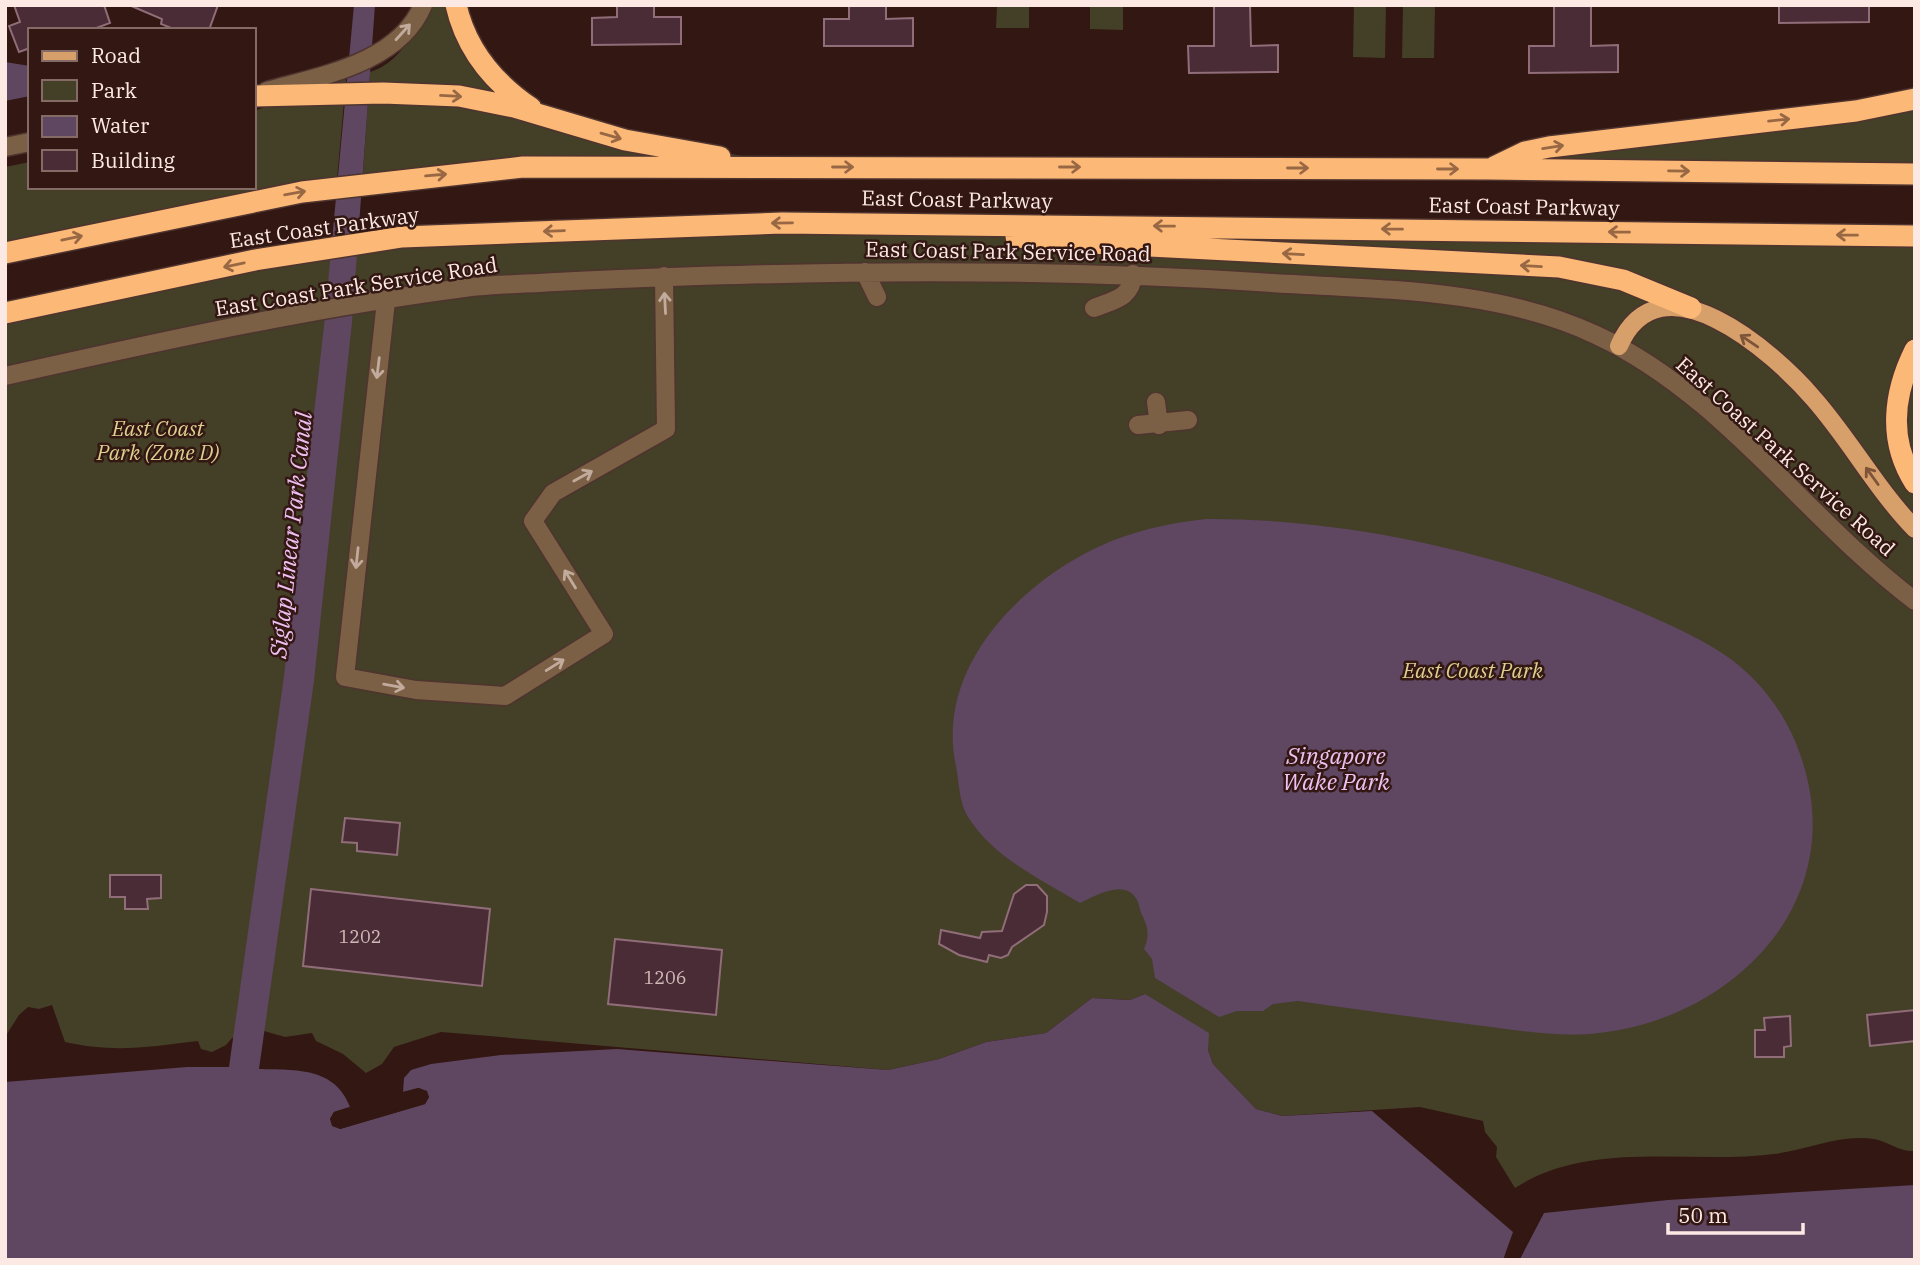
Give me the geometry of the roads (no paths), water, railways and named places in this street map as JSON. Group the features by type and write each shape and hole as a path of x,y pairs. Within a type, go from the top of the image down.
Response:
{"highway":[{"path":"456,5 461,28 479,59 517,99 545,117"},
{"path":"256,95 330,83 383,93 471,98 625,140 775,166"},
{"path":"1489,169 1525,152 1549,147 1856,111 1915,99"},
{"name":"East Coast Parkway","path":"5,253 250,201 368,183 523,167 1489,169 1915,174"},
{"name":"East Coast Parkway","path":"5,313 325,248 402,237 782,223 1915,236"},
{"path":"899,223 1071,242 1559,267 1623,280 1691,307"},
{"path":"1915,350 1901,385 1895,430 1900,452 1915,483"}],"main road":[{"path":"1619,346 1631,325 1648,310 1666,306 1691,307 1753,344 1800,384 1915,529"}],"street":[{"path":"330,83 378,54 405,30 423,5"},
{"path":"5,147 28,142"},
{"path":"865,272 877,297"},
{"name":"East Coast Park Service Road","path":"5,376 197,333 467,287 664,276 865,272 1133,274 1360,289 1487,302 1549,316 1619,346 1658,371 1708,411 1872,566 1915,601"},
{"path":"1094,308 1127,294 1133,274"},
{"path":"386,301 345,677 423,691 505,696 604,634 533,521 553,493 666,429 664,276"},
{"path":"1156,402 1159,425"},
{"path":"1138,425 1159,425 1188,419"}],"water":[{"path":"354,5 375,5 352,322 314,681 259,1069 313,1073 335,1084 350,1107 334,1112 330,1119 340,1129 425,1104 429,1097 418,1088 403,1092 404,1078 411,1070 431,1064 501,1055 617,1049 888,1070 939,1059 986,1042 1046,1033 1092,998 1130,1000 1145,994 1209,1033 1208,1050 1213,1064 1256,1109 1282,1116 1372,1111 1513,1232 1503,1260 5,1260 5,1082 187,1067 229,1067 284,676 324,326"},
{"path":"5,62 28,66 28,96 5,101"},
{"name":"Singapore Wake Park","path":"1206,519 1316,525 1372,533 1483,557 1537,573 1641,612 1700,640 1732,660 1765,692 1791,731 1802,760 1812,812 1809,860 1794,905 1769,944 1735,977 1694,1004 1648,1023 1584,1034 1521,1031 1298,1001 1273,1004 1263,1011 1237,1011 1219,1017 1155,978 1152,959 1144,949 1148,935 1147,926 1133,895 1127,890 1111,890 1080,903 1018,866 979,831 968,817 961,799 953,731 958,697 970,665 989,635 1012,608 1039,584 1068,563 1111,541 1150,528"},
{"path":"1915,1185 1915,1260 1520,1259 1544,1213 1668,1200"}],"park label":[{"name":"East Coast Park (Zone D)","path":"158,440"},
{"name":"East Coast Park","path":"1473,670"}],"water label":[{"name":"Siglap Linear Park Canal","path":"290,535"}]}
